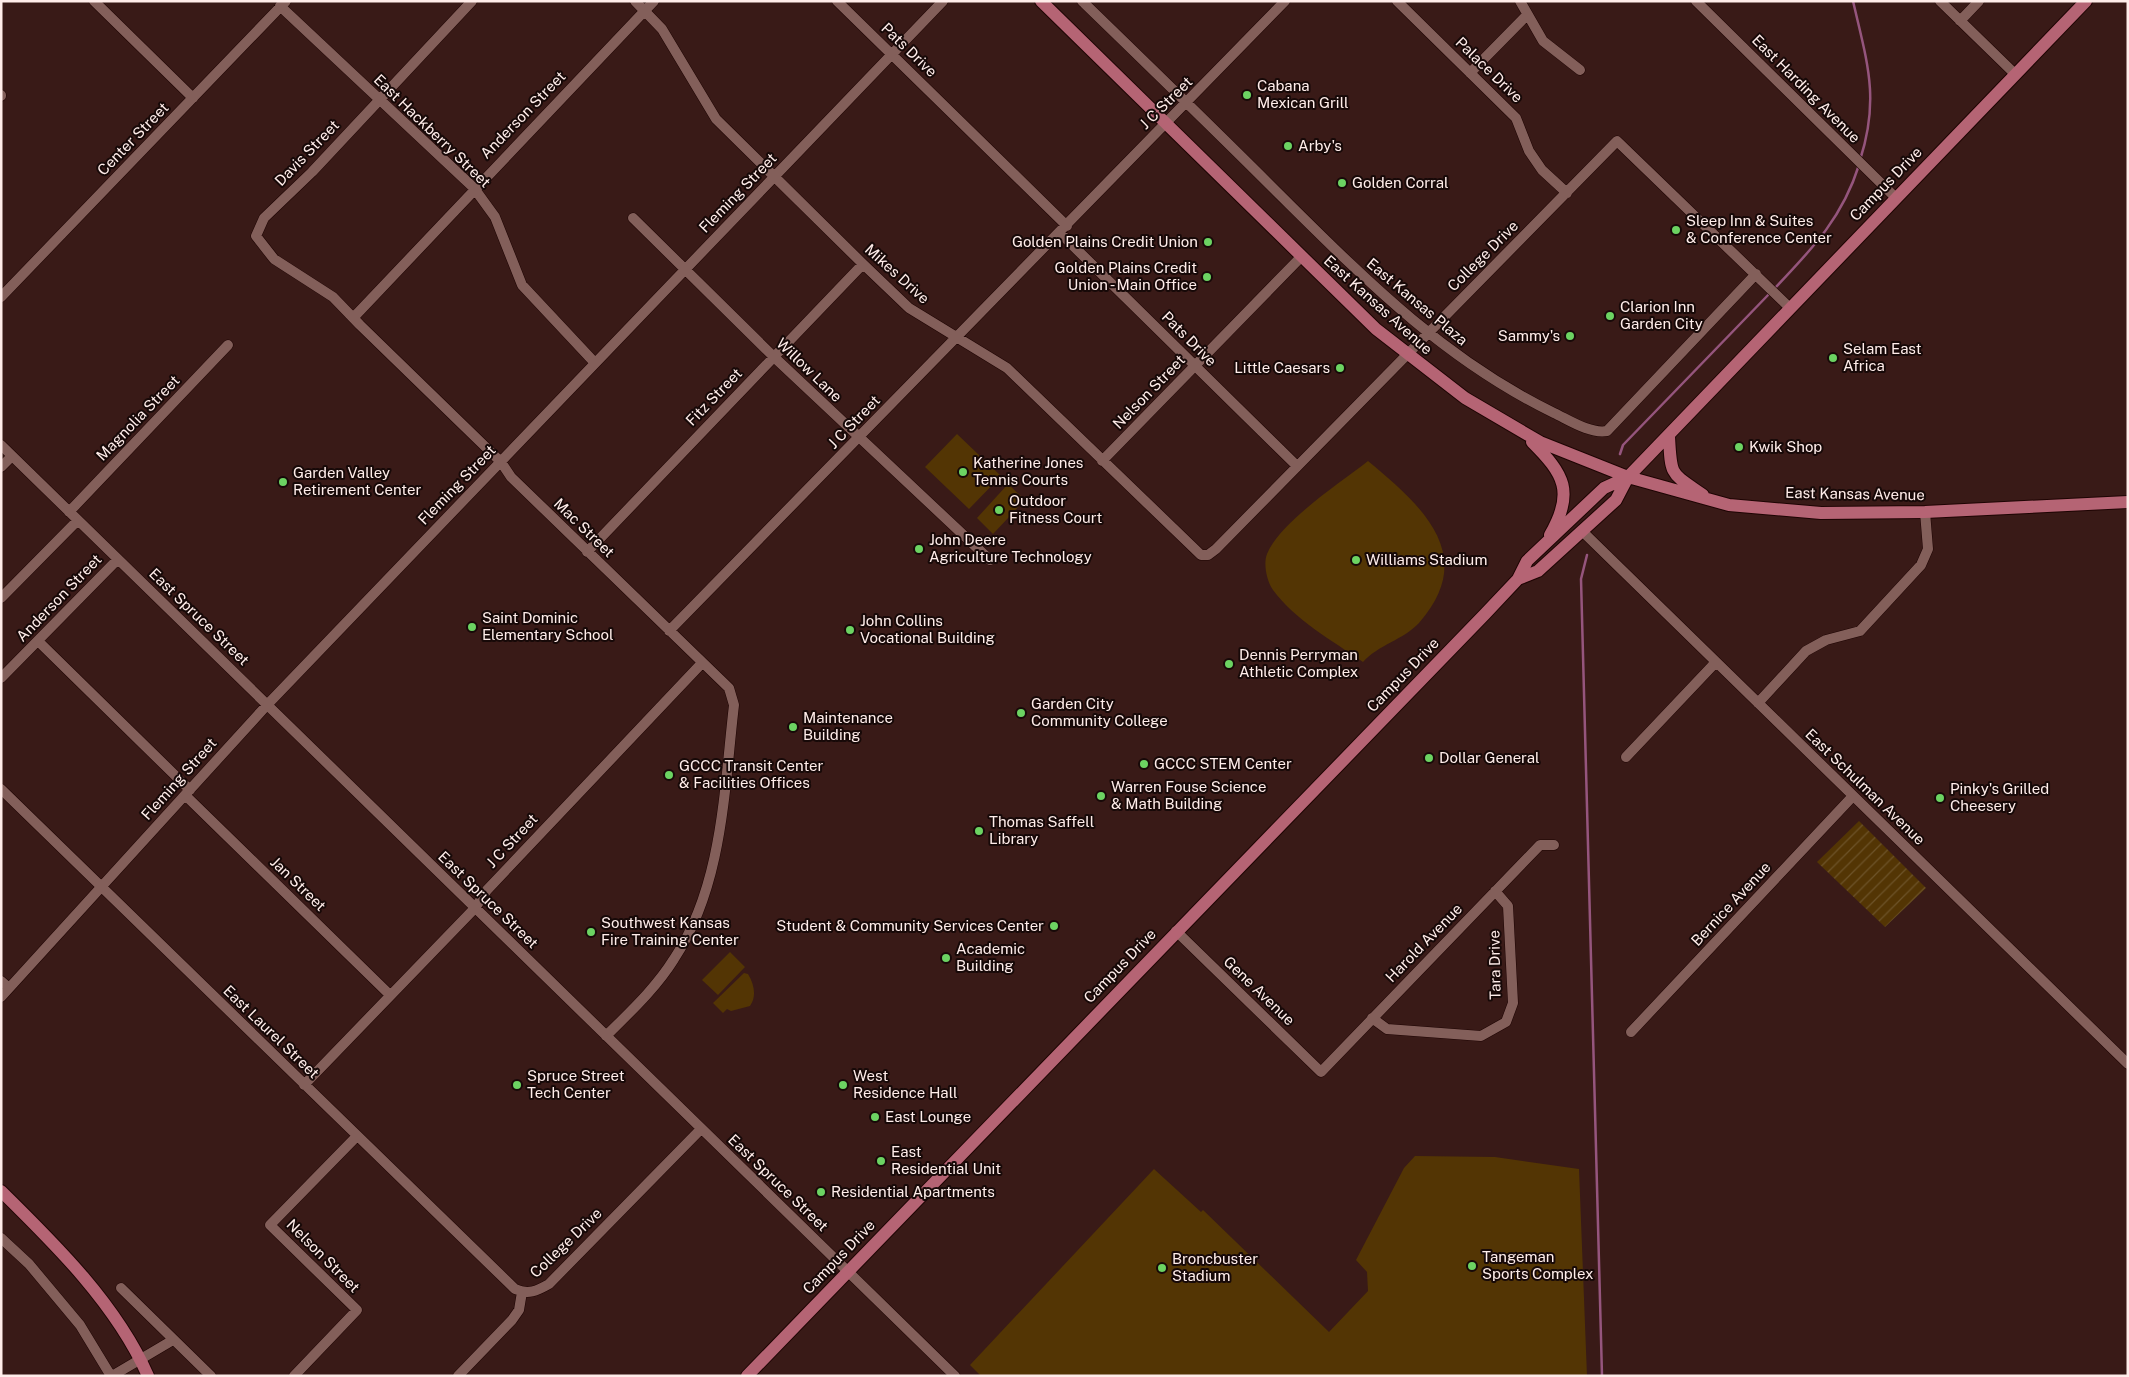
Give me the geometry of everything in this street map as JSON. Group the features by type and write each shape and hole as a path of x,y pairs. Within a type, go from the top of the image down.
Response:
{"main road":[{"name":"East Kansas Avenue","path":"1041,1 1356,310 1407,355 1465,398 1540,442 1628,477 1729,505 1821,513 1925,512 2128,502"},
{"name":"Campus Drive","path":"1518,579 1538,572 1616,500 1628,477 1669,436 1786,303 1896,198 2086,1"},
{"path":"1521,431 1556,466 1564,491 1563,508 1543,546"},
{"path":"1669,436 1671,469 1679,479 1709,500"},
{"name":"Campus Drive","path":"747,1376 1518,579 1527,561 1604,488 1628,477"},
{"path":"1,1191 54,1243 92,1288 141,1360 148,1376"}],"street":[{"path":"94,1 193,98"},
{"name":"Davis Street","path":"354,317 333,298 274,259 256,236 264,218 312,172 472,1"},
{"name":"Mikes Drive","path":"635,1 662,29 716,119 863,264 909,308 1007,368 1198,554"},
{"name":"Anderson Street","path":"354,317 474,188 654,1"},
{"name":"Pats Drive","path":"837,1 892,54 1195,366 1297,466"},
{"name":"Fleming Street","path":"1,997 5,985 101,888 267,705 943,1"},
{"name":"East Kansas Plaza","path":"1082,1 1378,292 1428,333 1487,376 1515,393 1571,421 1599,432 1607,431 1756,274"},
{"name":"J C Street","path":"669,632 1286,1"},
{"name":"Palace Drive","path":"1397,1 1516,118 1533,157 1542,170 1567,193"},
{"path":"1520,1 1543,41 1580,70"},
{"name":"East Harding Avenue","path":"1696,1 1896,198"},
{"path":"1940,1 2015,74"},
{"path":"1960,21 1979,1"},
{"name":"Center Street","path":"1,296 283,4"},
{"name":"East Hackberry Street","path":"283,4 378,100 474,188 495,217 522,285 595,363"},
{"path":"1470,73 1527,15"},
{"name":"College Drive","path":"1198,554 1208,555 1216,549 1617,141 1786,303"},
{"name":"Willow Lane","path":"633,218 684,271 990,560"},
{"name":"Nelson Street","path":"1102,461 1301,257"},
{"name":"Fitz Street","path":"587,552 863,264"},
{"name":"Mac Street","path":"354,317 501,462 511,477 729,688 734,705 722,814 710,875 693,926 664,973 606,1036"},
{"name":"Magnolia Street","path":"69,512 228,345"},
{"name":"East Spruce Street","path":"1,446 955,1376"},
{"path":"1,467 12,456"},
{"path":"1758,703 1806,651 1826,640 1860,630 1921,565 1928,549 1925,512"},
{"path":"1,598 78,520"},
{"name":"East Schulman Avenue","path":"1582,531 2128,1064"},
{"name":"Anderson Street","path":"1,678 118,559"},
{"name":"Jan Street","path":"38,642 390,995"},
{"path":"1626,757 1716,662"},
{"name":"J C Street","path":"304,1085 475,908 487,890 702,663"},
{"name":"East Laurel Street","path":"1,789 508,1283 522,1292"},
{"name":"Bernice Avenue","path":"1631,1032 1853,796"},
{"name":"Harold Avenue","path":"1321,1072 1540,845 1554,845"},
{"name":"Tara Drive","path":"1372,1018 1387,1029 1481,1036 1506,1022 1512,1003 1508,906 1496,891"},
{"name":"Gene Avenue","path":"1176,931 1321,1072"},
{"name":"College Drive","path":"458,1376 512,1320 519,1310 522,1292 536,1291 549,1284 701,1129"},
{"name":"Nelson Street","path":"294,1376 357,1310 270,1225 357,1136"},
{"path":"1,1238 29,1264 80,1325 112,1376 173,1340"},
{"path":"121,1288 211,1376"}],"shaded area":[{"name":"Katherine Jones Tennis Courts","path":"957,434 1001,476 969,509 925,467"},
{"name":"Williams Stadium","path":"1368,461 1407,495 1436,533 1443,553 1444,575 1436,598 1419,623 1406,634 1376,651 1363,662 1303,620 1282,601 1269,582 1265,563 1267,554 1274,542 1297,516"},
{"name":"Outdoor Fitness Court","path":"1008,484 1025,500 993,534 977,518"},
{"path":"1859,821 1926,888 1885,927 1817,862"},
{"path":"730,952 745,967 718,995 702,980"},
{"path":"744,973 748,974 753,986 754,994 750,1006 731,1011 727,1009 723,1013 713,1003"},
{"name":"Tangeman Sports Complex","path":"1415,1156 1495,1157 1579,1169 1587,1376 981,1376 970,1365 1154,1169 1201,1212 1203,1210 1329,1332 1368,1291 1367,1272 1356,1260 1404,1168"}],"waterway":[{"path":"1853,1 1867,62 1870,99 1866,138 1860,160"},
{"path":"1774,289 1824,233 1844,202 1859,165"},
{"path":"1620,454 1623,445 1770,293"},
{"path":"1587,555 1581,579 1602,1376"}],"place":[{"name":"Cabana Mexican Grill","path":"1247,95"},
{"name":"Arby's","path":"1288,146"},
{"name":"Golden Corral","path":"1342,183"},
{"name":"Sleep Inn & Suites & Conference Center","path":"1676,230"},
{"name":"Golden Plains Credit Union","path":"1208,242"},
{"name":"Golden Plains Credit Union - Main Office","path":"1207,277"},
{"name":"Clarion Inn Garden City","path":"1610,316"},
{"name":"Sammy's","path":"1570,336"},
{"name":"Selam East Africa","path":"1833,358"},
{"name":"Little Caesars","path":"1340,368"},
{"name":"Kwik Shop","path":"1739,447"},
{"name":"Katherine Jones Tennis Courts","path":"963,472"},
{"name":"Garden Valley Retirement Center","path":"283,482"},
{"name":"Outdoor Fitness Court","path":"999,510"},
{"name":"John Deere Agriculture Technology","path":"919,549"},
{"name":"Williams Stadium","path":"1356,560"},
{"name":"Saint Dominic Elementary School","path":"472,627"},
{"name":"John Collins Vocational Building","path":"850,630"},
{"name":"Dennis Perryman Athletic Complex","path":"1229,664"},
{"name":"Garden City Community College","path":"1021,713"},
{"name":"Maintenance Building","path":"793,727"},
{"name":"Dollar General","path":"1429,758"},
{"name":"GCCC STEM Center","path":"1144,764"},
{"name":"GCCC Transit Center & Facilities Offices","path":"669,775"},
{"name":"Warren Fouse Science & Math Building","path":"1101,796"},
{"name":"Pinky's Grilled Cheesery","path":"1940,798"},
{"name":"Thomas Saffell Library","path":"979,831"},
{"name":"Student & Community Services Center","path":"1054,926"},
{"name":"Southwest Kansas Fire Training Center","path":"591,932"},
{"name":"Academic Building","path":"946,958"},
{"name":"Spruce Street Tech Center","path":"517,1085"},
{"name":"West Residence Hall","path":"843,1085"},
{"name":"East Lounge","path":"875,1117"},
{"name":"East Residential Unit","path":"881,1161"},
{"name":"Residential Apartments","path":"821,1192"},
{"name":"Tangeman Sports Complex","path":"1472,1266"},
{"name":"Broncbuster Stadium","path":"1162,1268"}]}
